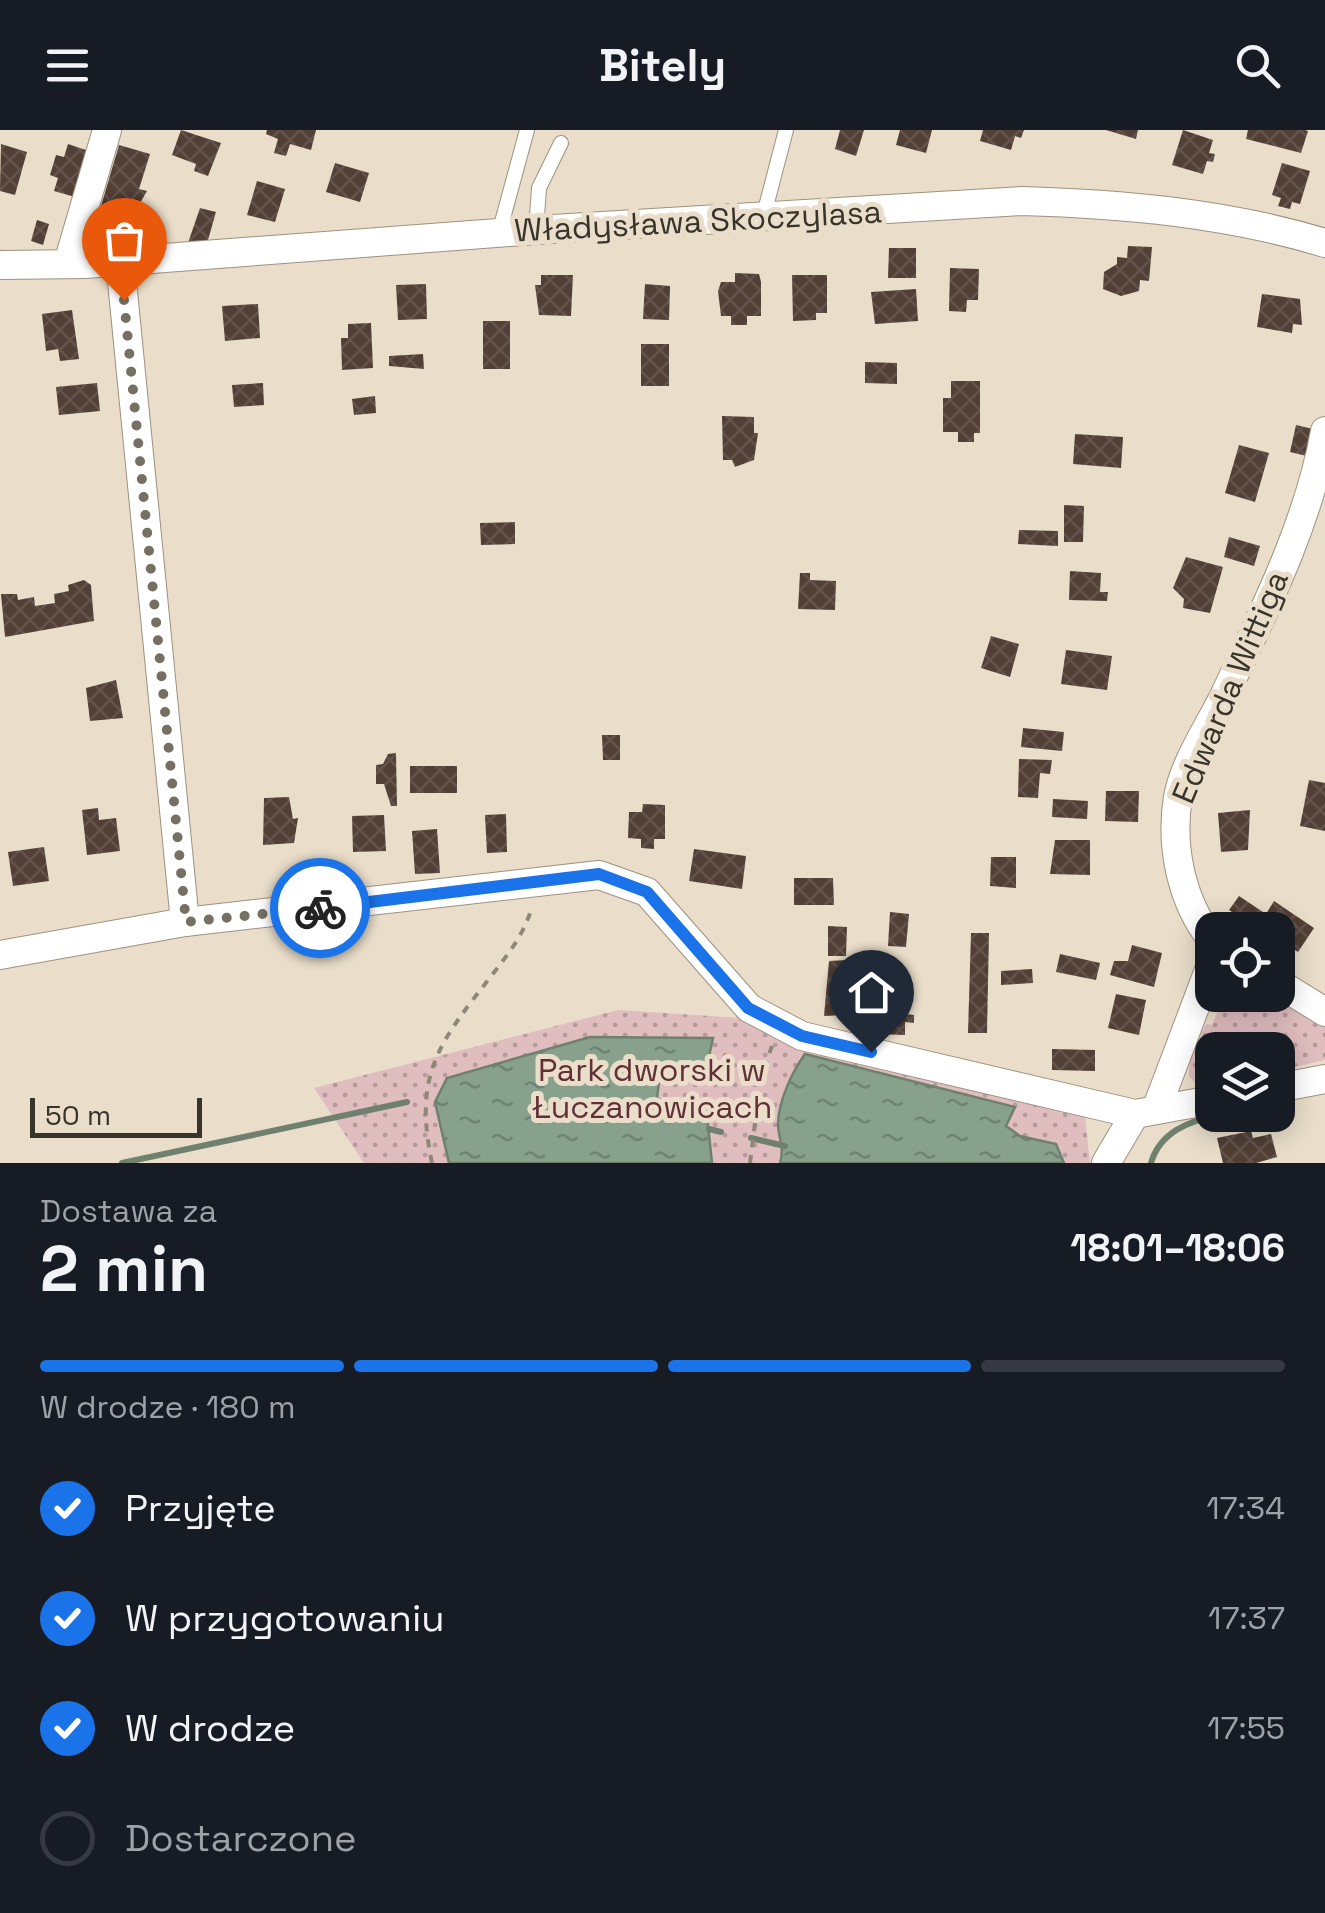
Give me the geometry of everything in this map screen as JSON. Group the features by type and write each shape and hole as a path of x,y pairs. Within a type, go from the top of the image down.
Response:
{"street":[{"path":"68,263 107,130"},
{"name":"Władysława Skoczylasa","path":"0,265 120,261 498,232 1021,201 1096,203 1224,218 1325,243"},
{"path":"120,261 186,922"},
{"name":"Edwarda Wittiga","path":"1195,918 1174,837 1178,792 1266,607 1320,460 1325,431"},
{"path":"0,955 186,922 599,874 647,892 748,1008 802,1036 1145,1112 1195,1103"},
{"path":"1295,993 1325,1012"},
{"path":"1106,1163 1145,1112 1195,1000"},
{"path":"1295,1085 1325,1079"}],"lane":[{"path":"498,232 528,130"},
{"path":"763,218 786,130"},
{"path":"536,230 539,188 562,143"}],"path":[{"path":"432,1163 423,1093 449,1030 524,933 538,884"},
{"path":"750,1163 761,1076 781,1025"}],"green space":[{"path":"1295,1005 1325,1022 1325,1060 1295,1067 1295,1032 1202,1032 1206,1024 1212,1025 1217,1012 1295,1012"},
{"name":"Park dworski w Łuczanowicach","path":"618,1010 741,1018 1047,1103 1085,1117 1090,1163 364,1163 314,1088"},
{"path":"1195,1047 1195,1082 1189,1076 1189,1059"}],"water":[{"path":"590,1037 713,1038 706,1070 660,1071 657,1099 706,1106 712,1163 449,1163 435,1102 447,1078"},
{"path":"805,1054 1015,1107 1006,1126 1020,1136 1056,1144 1064,1163 780,1163 781,1105"}],"building":[{"path":"181,130 221,143 208,176 194,171 196,164 172,155"},
{"path":"267,130 316,130 311,150 290,144 286,156 274,153 278,139 266,134"},
{"path":"840,130 864,130 856,156 835,149"},
{"path":"900,130 932,130 926,153 896,145"},
{"path":"983,130 1024,130 1021,138 1015,136 1011,150 980,141"},
{"path":"1106,130 1138,130 1136,139"},
{"path":"1183,130 1213,140 1209,153 1215,154 1213,162 1207,161 1203,174 1172,165"},
{"path":"1248,130 1308,131 1301,153 1246,139"},
{"path":"1,144 27,152 15,195 0,191"},
{"path":"68,144 89,151 75,197 54,191 58,178 50,175 56,155 64,157"},
{"path":"119,145 150,154 139,189 147,191 133,215 101,206"},
{"path":"335,163 369,173 360,202 326,192"},
{"path":"1282,163 1310,171 1300,204 1292,202 1290,209 1278,206 1281,198 1272,195"},
{"path":"257,181 285,189 275,222 247,215"},
{"path":"200,208 216,212 208,240 188,243"},
{"path":"37,220 49,224 43,245 31,241"},
{"path":"1128,246 1152,247 1149,281 1140,280 1139,291 1121,296 1103,289 1104,272 1117,264 1117,257 1127,258"},
{"path":"889,248 916,248 916,278 888,278"},
{"path":"950,268 979,269 978,300 967,300 966,312 949,311"},
{"path":"735,273 759,274 761,282 761,316 747,316 747,325 731,325 731,316 721,316 718,291 721,282 735,282"},
{"path":"541,275 573,275 571,316 539,315 535,285 541,285"},
{"path":"792,275 827,275 827,313 816,313 816,320 793,321"},
{"path":"426,284 427,319 398,320 396,285"},
{"path":"645,284 670,286 669,320 643,319"},
{"path":"916,289 918,321 875,324 871,292"},
{"path":"1262,294 1300,299 1302,325 1293,324 1292,333 1257,327"},
{"path":"258,304 260,338 225,341 222,306"},
{"path":"72,310 79,359 60,361 58,349 46,351 42,314"},
{"path":"483,321 510,321 510,369 483,369"},
{"path":"371,323 373,368 342,370 341,338 348,338 348,324"},
{"path":"641,344 669,344 669,386 641,386"},
{"path":"423,354 424,369 389,366 389,356"},
{"path":"865,362 897,363 897,384 865,383"},
{"path":"951,381 980,381 980,433 974,433 974,442 958,442 958,432 943,432 943,398 951,398"},
{"path":"97,383 100,411 59,415 56,387"},
{"path":"263,383 264,405 234,407 232,385"},
{"path":"375,396 376,413 354,415 352,399"},
{"path":"722,416 754,417 754,433 758,433 754,460 735,467 732,460 723,460"},
{"path":"1296,425 1313,429 1307,456 1290,452"},
{"path":"1075,434 1123,437 1121,468 1073,464"},
{"path":"1239,445 1269,453 1255,502 1225,493"},
{"path":"1064,505 1084,506 1083,542 1064,542"},
{"path":"515,522 515,544 481,545 480,523"},
{"path":"1019,530 1058,531 1058,546 1018,544"},
{"path":"1229,537 1260,546 1254,566 1224,557"},
{"path":"1186,557 1223,567 1210,613 1183,608 1184,599 1173,588"},
{"path":"1070,571 1101,573 1100,592 1108,592 1107,601 1069,600"},
{"path":"800,573 810,573 810,580 836,581 835,610 798,609"},
{"path":"84,580 91,585 94,621 5,637 1,594 17,594 18,600 34,597 35,606 55,603 54,594 69,591 68,585"},
{"path":"991,636 1019,644 1010,677 981,668"},
{"path":"1066,650 1112,656 1107,690 1061,684"},
{"path":"116,680 123,718 90,721 86,688"},
{"path":"1023,728 1064,732 1062,751 1021,747"},
{"path":"602,735 620,735 620,760 603,760"},
{"path":"396,753 397,806 391,806 384,784 376,784 376,765 383,764 388,754"},
{"path":"1019,759 1052,760 1050,774 1040,773 1038,798 1018,797"},
{"path":"410,766 457,766 457,793 410,793"},
{"path":"1309,780 1325,783 1325,831 1300,826"},
{"path":"1106,791 1139,791 1138,822 1105,821"},
{"path":"289,797 293,819 298,818 294,843 263,845 264,798"},
{"path":"1053,799 1088,801 1087,819 1052,817"},
{"path":"643,804 665,805 665,839 654,839 654,849 641,848 641,839 628,838 629,812 642,812"},
{"path":"98,808 99,820 116,818 120,851 87,855 82,810"},
{"path":"1250,810 1248,850 1221,852 1218,813"},
{"path":"506,814 507,852 487,853 485,815"},
{"path":"384,815 386,851 353,852 352,816"},
{"path":"437,829 440,873 415,874 412,831"},
{"path":"1055,840 1090,840 1090,875 1050,874"},
{"path":"44,847 49,881 13,886 8,852"},
{"path":"694,849 746,856 742,889 689,881"},
{"path":"991,857 1016,857 1016,888 990,886"},
{"path":"794,878 833,878 834,905 794,905"},
{"path":"1239,896 1263,912 1232,912 1229,910"},
{"path":"1274,901 1290,912 1267,912"},
{"path":"890,912 909,914 906,947 888,946"},
{"path":"1295,915 1314,928 1298,952 1295,950"},
{"path":"828,926 847,927 846,956 828,956"},
{"path":"971,933 989,933 987,1033 968,1033"},
{"path":"1132,945 1162,953 1154,987 1110,975 1114,961 1128,961"},
{"path":"1060,954 1100,963 1096,980 1056,972"},
{"path":"847,960 848,1015 824,1016 829,961"},
{"path":"1032,969 1033,983 1001,985 1001,971"},
{"path":"1116,994 1146,1000 1139,1035 1108,1028"},
{"path":"876,999 906,1000 905,1014 914,1015 914,1023 905,1022 905,1035 876,1034"},
{"path":"1052,1049 1095,1050 1095,1071 1052,1070"},
{"path":"1246,1132 1251,1132 1253,1138 1271,1134 1277,1157 1256,1163 1223,1163 1217,1138"}],"waterway":[{"path":"122,1163 407,1102"},
{"path":"1151,1163 1161,1143 1195,1122"},
{"path":"709,1129 721,1132"},
{"path":"751,1138 785,1146"}],"way so far":[{"path":"124,300 186,922 320,908"}],"route":[{"path":"320,908 599,874 647,892 748,1008 802,1036 871,1052"}]}
